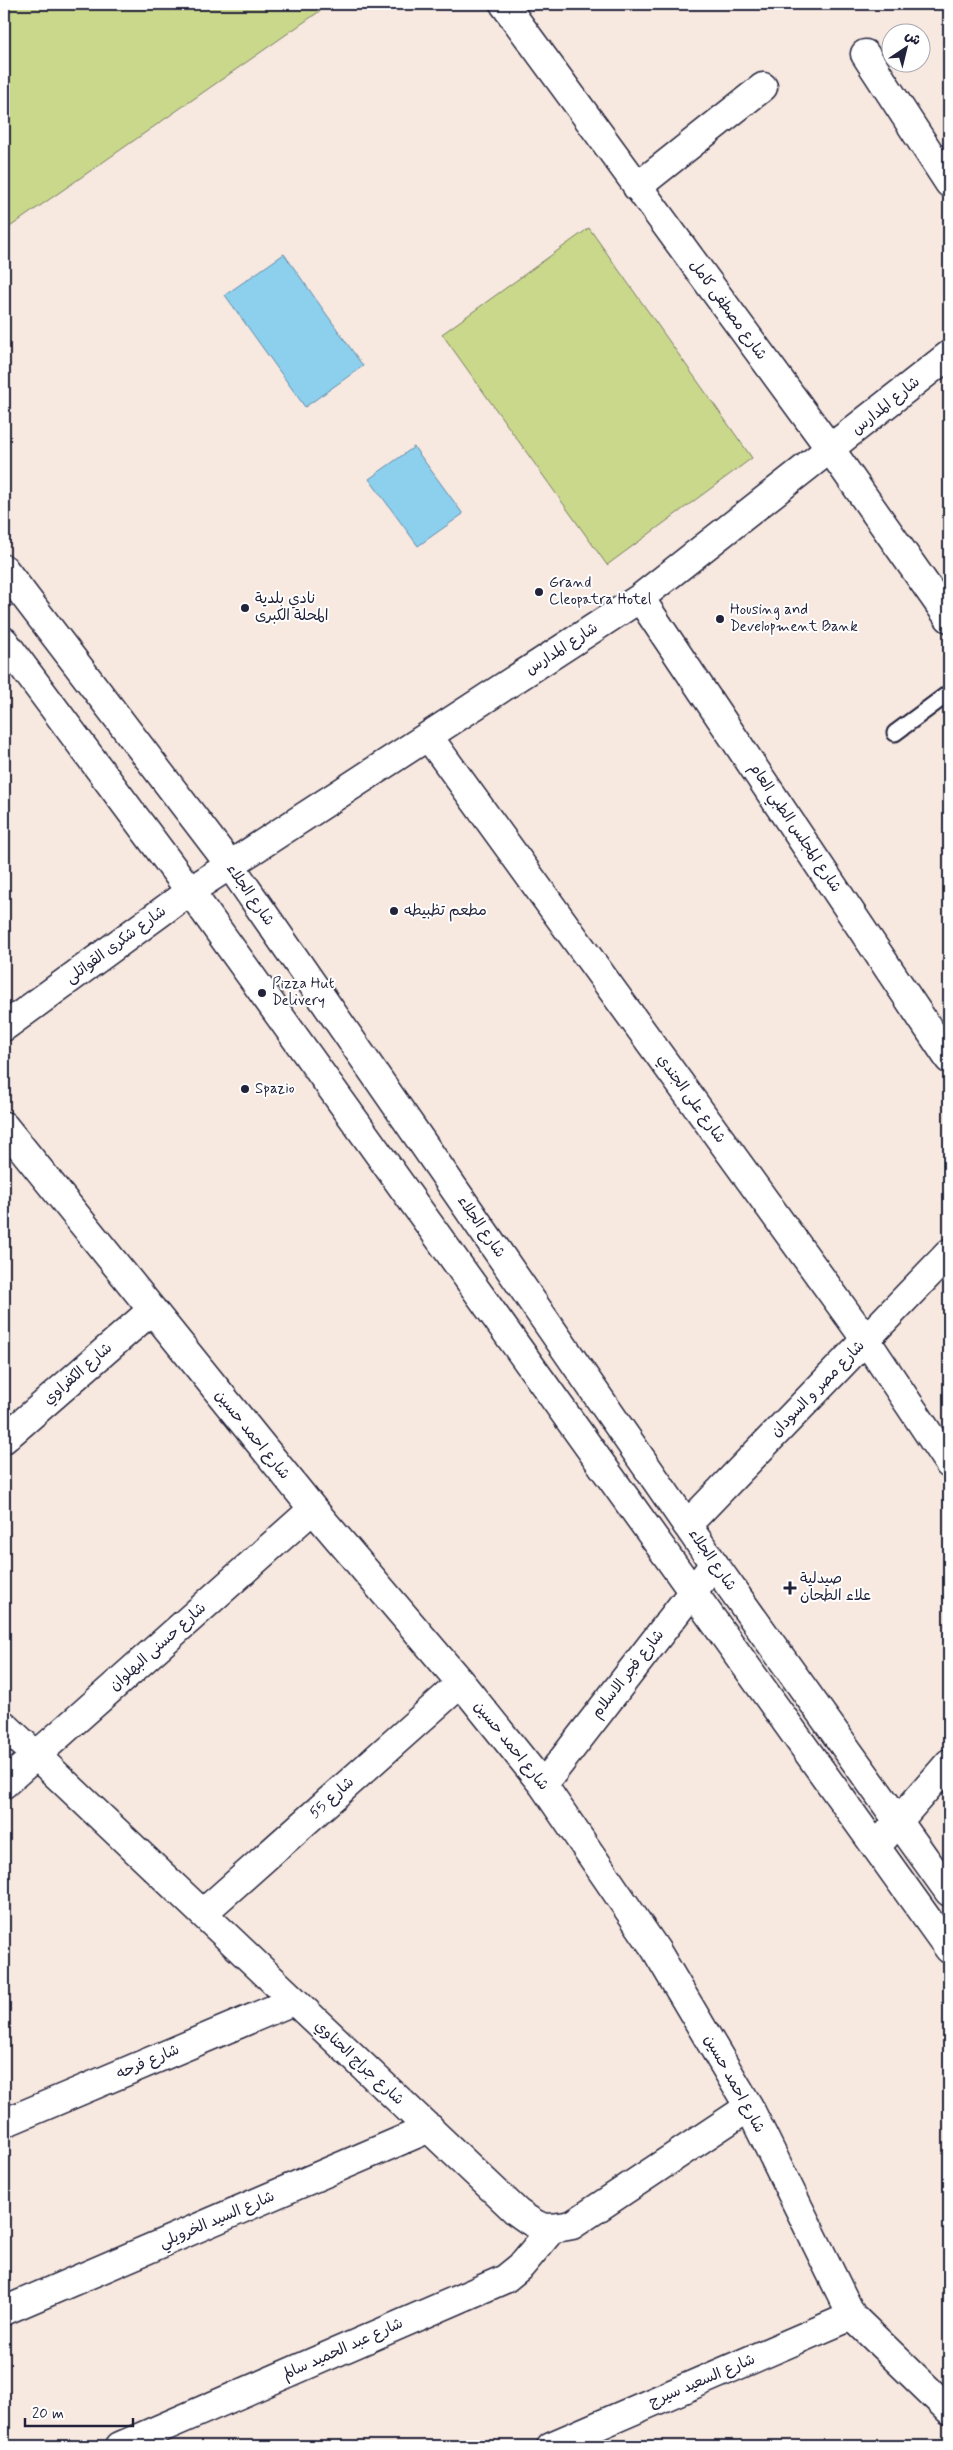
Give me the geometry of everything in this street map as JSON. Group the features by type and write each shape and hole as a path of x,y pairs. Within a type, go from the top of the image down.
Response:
{"street":[{"name":"شارع مصطفى كامل","path":"504,4 831,450 949,618"},
{"path":"865,54 949,183"},
{"path":"637,187 763,87"},
{"name":"شارع المدارس","path":"230,865 640,598 831,450 949,355"},
{"name":"شارع الجلاء","path":"4,569 230,865 714,1564 949,1892"},
{"name":"شارع المجلس الطبي العام","path":"640,598 949,1059"},
{"path":"4,641 190,892 949,1949"},
{"name":"شارع على الجندي","path":"428,736 866,1340 949,1464"},
{"name":"شارع شكرى القواتلى","path":"4,1027 230,865"},
{"name":"شارع احمد حسين","path":"4,1126 313,1509 461,1683 543,1785 656,1950 749,2107 852,2316 949,2410"},
{"name":"شارع مصر و السودان","path":"687,1525 949,1253"},
{"name":"شارع الكفراوي","path":"4,1439 152,1310"},
{"name":"شارع حسنى البهلوان","path":"4,1784 313,1509"},
{"name":"شارع فجر الاسلام","path":"543,1785 714,1564"},
{"name":"شارع 55","path":"203,1913 461,1683"},
{"name":"شارع جراج الحناوي","path":"4,1725 517,2212 533,2224 551,2230"},
{"path":"876,1847 949,1763"},
{"name":"شارع فرحه","path":"4,2123 293,2001"},
{"path":"551,2230 572,2225 749,2107"},
{"name":"شارع السيد الخرويلي","path":"4,2311 430,2128"},
{"name":"شارع عبد الحميد سالم","path":"120,2446 505,2278 521,2266 551,2230"},
{"name":"شارع السعيد سيرج","path":"551,2446 852,2316"}],"lane":[{"path":"895,733 949,693"}],"green space":[{"path":"4,4 330,4 4,231"},
{"path":"589,228 752,458 607,565 442,334"}],"water":[{"path":"284,254 363,366 305,407 225,295"},
{"path":"414,447 463,514 418,546 369,479"}],"place":[{"name":"Grand Cleopatra Hotel","path":"539,592"},
{"name":"نادي بلدية المحلة الكبرى","path":"245,608"},
{"name":"Housing and Development Bank","path":"720,619"},
{"name":"مطعم تظبيطه","path":"394,911"},
{"name":"Pizza Hut Delivery","path":"262,993"},
{"name":"Spazio","path":"245,1089"},
{"name":"صيدلية علاء الطحان","path":"790,1588"}]}
